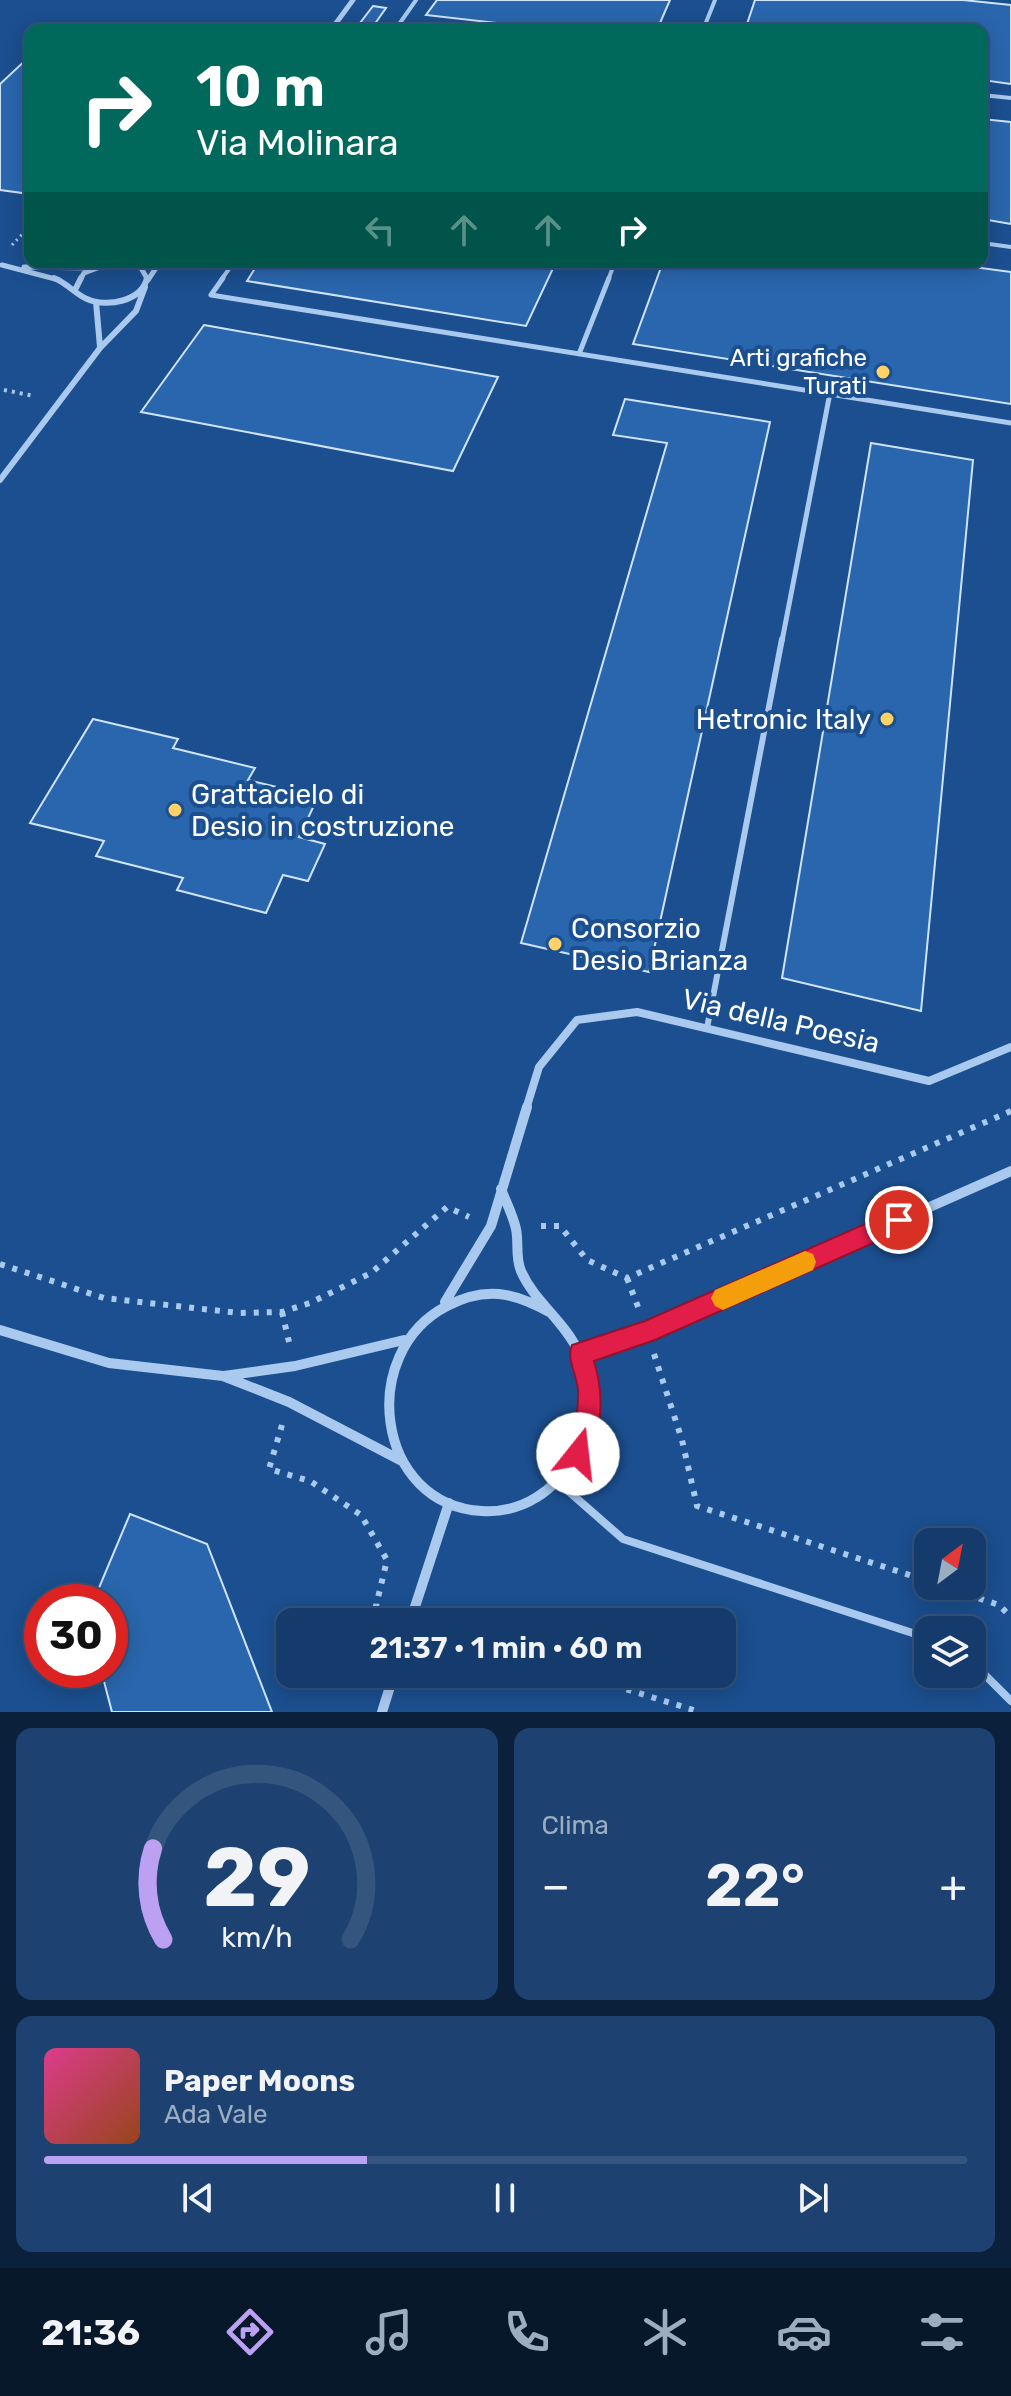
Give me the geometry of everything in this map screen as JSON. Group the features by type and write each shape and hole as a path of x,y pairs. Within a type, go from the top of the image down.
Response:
{"street":[{"path":"335,24 352,0"},
{"path":"1,265 59,280 96,302 119,301 146,284"},
{"path":"1,265 24,266"},
{"path":"76,288 79,277 91,268"},
{"path":"138,268 146,274 146,284"},
{"path":"0,480 100,348 136,311 146,284 156,268"},
{"path":"96,302 100,348"},
{"name":"Via della Poesia","path":"445,1302 491,1226 539,1067 577,1020 637,1012 929,1081 1011,1047"},
{"path":"581,1354 647,1332 1011,1171"},
{"path":"501,1189 515,1227 519,1265 581,1354 590,1386 589,1421 578,1454 558,1482 534,1500 506,1510 477,1511 449,1503 422,1485 402,1461 390,1432 386,1399 392,1368 404,1340 421,1319 445,1302 480,1292 516,1295 549,1312"},
{"path":"0,1330 109,1363 223,1376 295,1366 404,1340"},
{"path":"223,1376 289,1402 402,1461"},
{"path":"415,1608 449,1503"},
{"path":"382,1712 390,1688"}],"lane":[{"path":"399,24 416,0"},
{"path":"705,24 715,0"},
{"path":"988,96 1011,98"},
{"path":"988,244 1011,247"},
{"path":"230,268 211,295 1011,423"},
{"path":"579,354 613,268"},
{"path":"707,1028 830,393"},
{"path":"558,1482 623,1539 914,1633"},
{"path":"986,1676 1011,1701"}],"path":[{"path":"4,390 35,396"},
{"path":"515,1227 560,1226 580,1258 600,1270 627,1278 1011,1111"},
{"path":"0,1264 104,1298 239,1313 282,1312 310,1303 371,1273 447,1207 491,1226"},
{"path":"627,1278 682,1440 697,1506 914,1576"},
{"path":"282,1312 295,1366"},
{"path":"289,1402 269,1469 310,1481 361,1515 387,1560 376,1606"},
{"path":"984,1600 999,1605 1011,1617"},
{"path":"622,1688 700,1712"}],"building":[{"path":"437,0 670,0 660,24 506,24 426,15"},
{"path":"755,0 963,0 1011,5 1011,84 988,81 988,24 747,24"},
{"path":"373,6 386,8 375,24 360,23"},
{"path":"24,62 24,193 0,190 0,84"},
{"path":"988,120 1011,122 1011,224 988,220"},
{"path":"255,268 553,268 526,326 247,281"},
{"path":"661,268 981,268 1011,272 1011,404 633,344"},
{"path":"204,325 498,377 453,471 141,412"},
{"path":"625,399 770,422 649,972 521,943 667,443 613,435"},
{"name":"Hetronic Italy","path":"871,443 973,460 921,1011 782,978"},
{"name":"Grattacielo di Desio in costruzione","path":"93,719 178,739 173,748 255,768 248,780 318,797 299,837 325,844 308,881 283,875 266,913 177,890 183,878 96,856 104,841 30,823"},
{"path":"130,1514 207,1544 272,1712 112,1712 106,1688 128,1688 128,1584 101,1584"}],"slow traffic":[{"path":"723,1298 805,1262"}],"place":[{"name":"Arti grafiche Turati","path":"883,372"},
{"name":"Hetronic Italy","path":"887,719"},
{"name":"Grattacielo di Desio in costruzione","path":"175,810"},
{"name":"Consorzio Desio Brianza","path":"555,944"}],"route":[{"path":"578,1454 589,1421 590,1404 590,1386 581,1354 647,1332 899,1220"}]}
